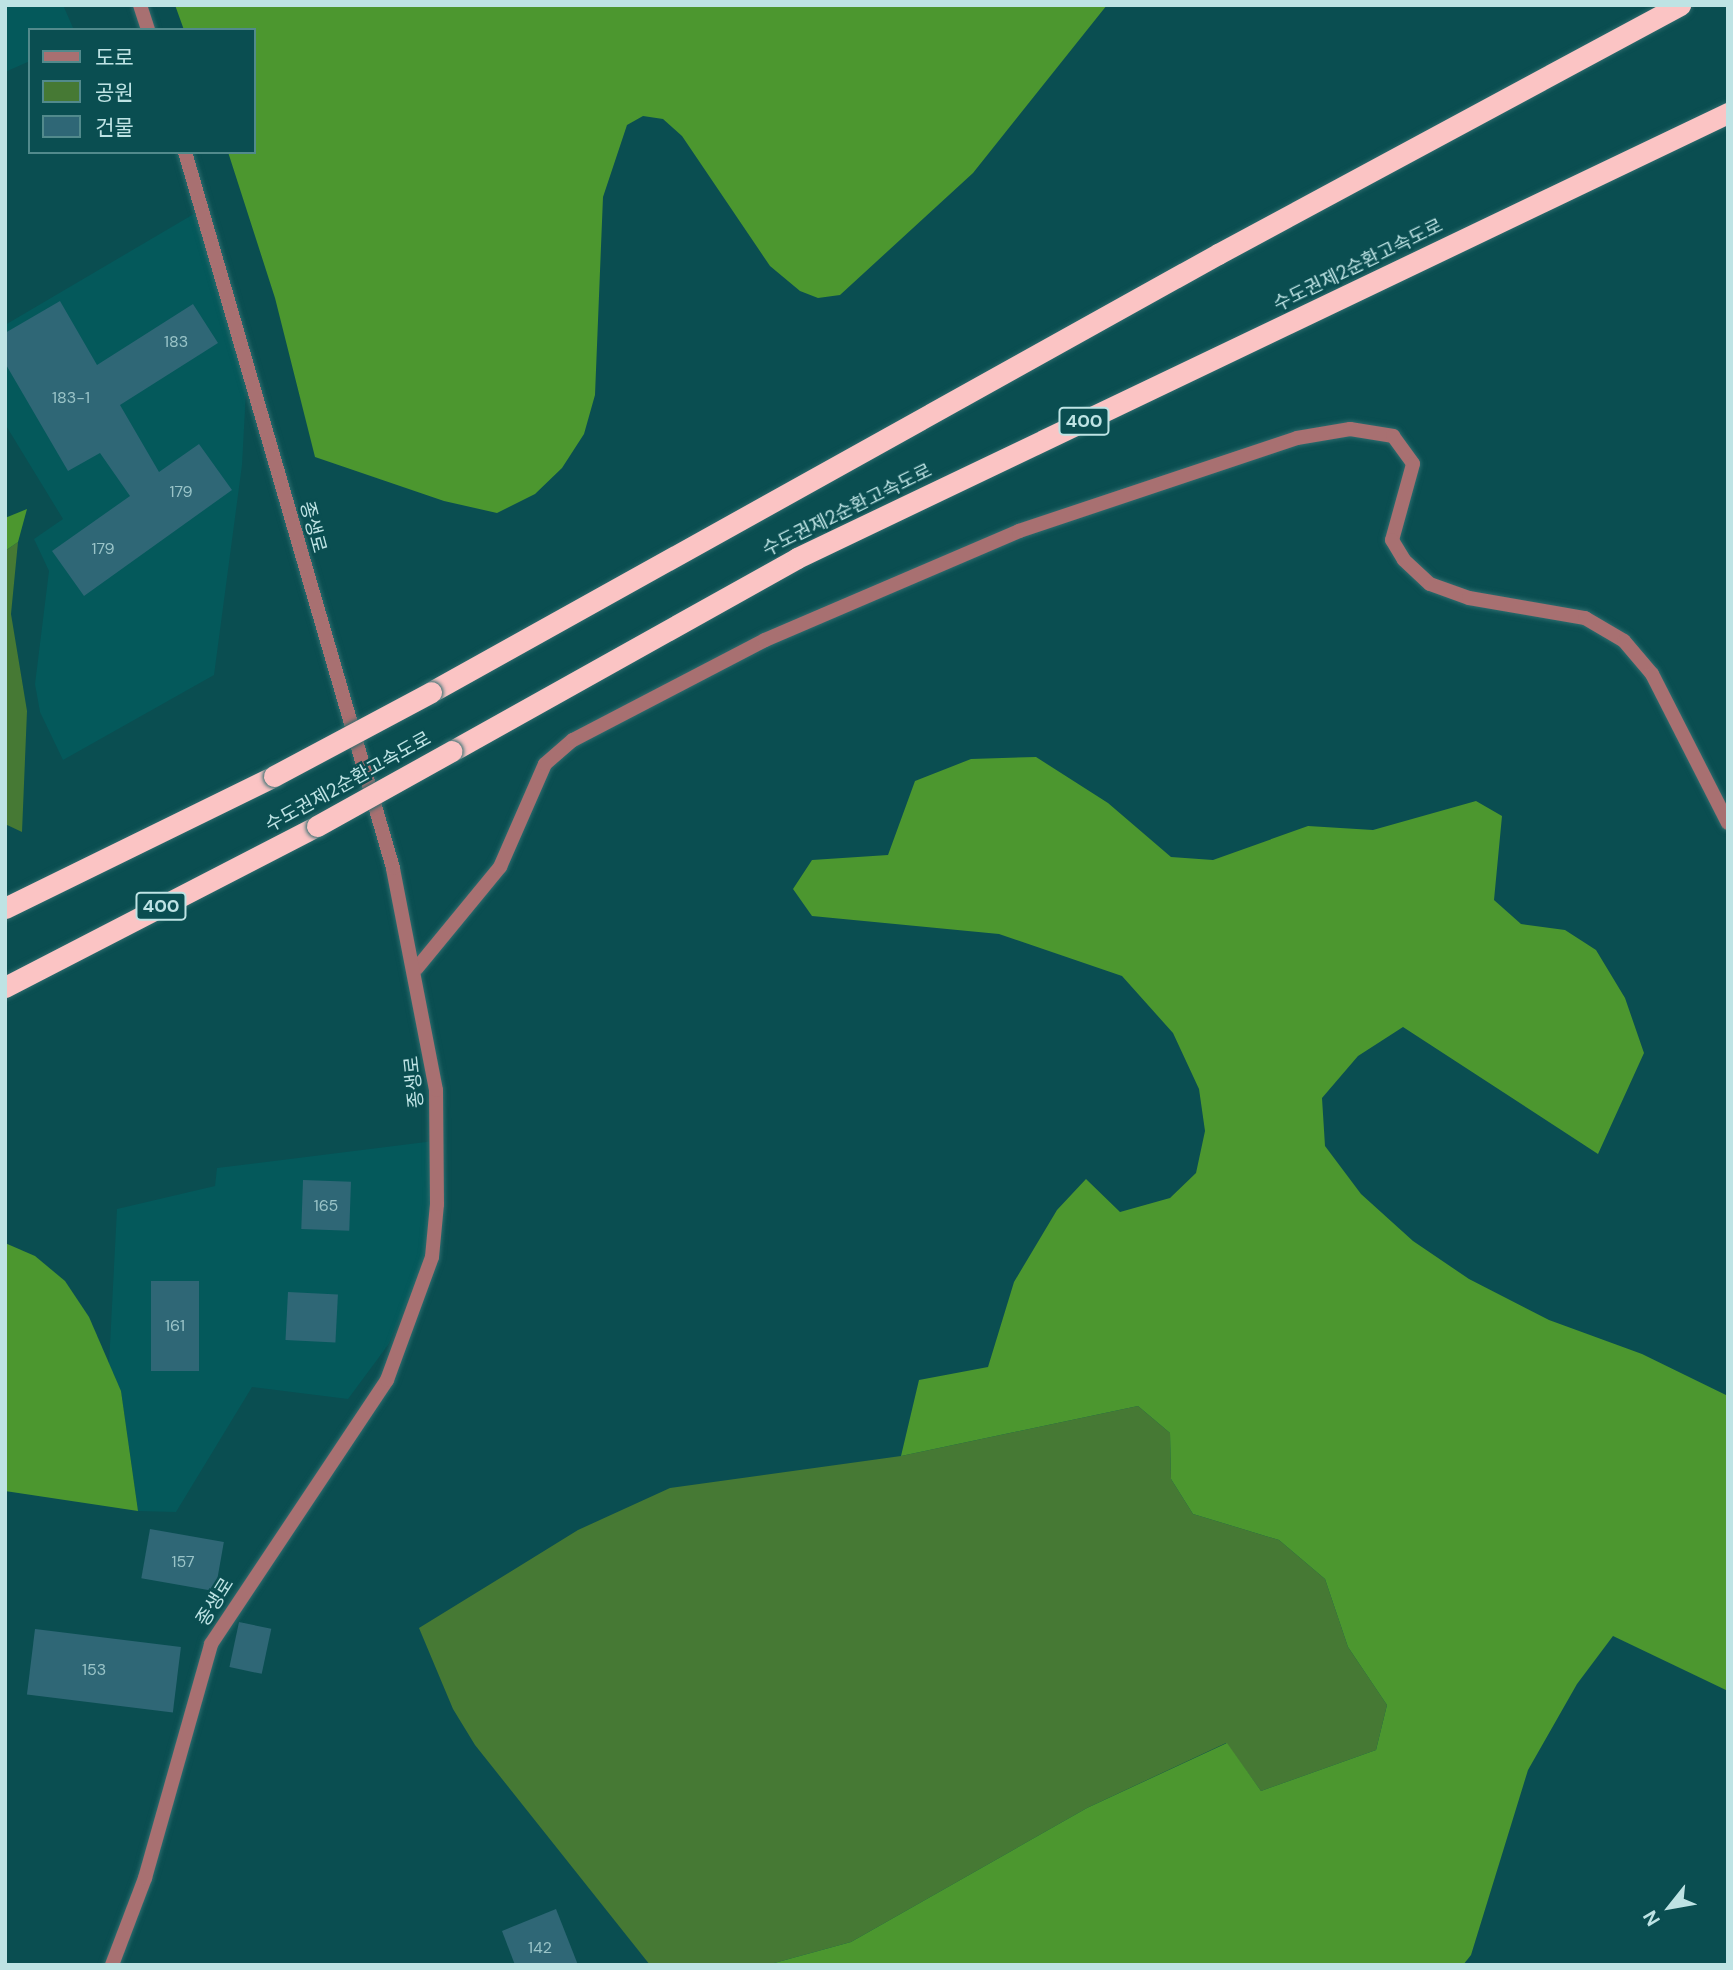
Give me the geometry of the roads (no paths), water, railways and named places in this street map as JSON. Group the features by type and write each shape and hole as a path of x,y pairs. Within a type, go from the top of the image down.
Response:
{"highway":[{"name":"수도권제2순환고속도로","path":"5,908 274,776 431,692 1206,261 1680,5"},
{"name":"수도권제2순환고속도로","path":"5,987 317,826 797,558 1728,113"}],"street":[{"path":"140,5 147,28"},
{"name":"종생로","path":"111,1965 145,1878 211,1644 387,1380 432,1257 436,1090 417,968 393,868 186,154"},
{"path":"417,968 500,867 545,764 584,734 765,640 1019,531 1297,438 1350,429 1393,436 1413,464 1392,540 1404,560 1430,584 1469,598 1585,618 1625,641 1651,674 1728,823"}]}
